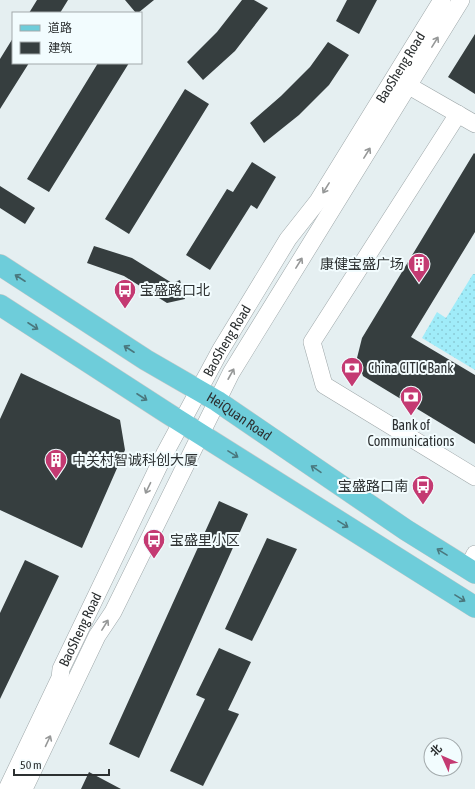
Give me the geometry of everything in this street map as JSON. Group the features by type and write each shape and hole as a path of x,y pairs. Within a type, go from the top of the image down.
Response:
{"main road":[{"name":"HeiQuan Road","path":"0,265 146,360 217,401 406,530 473,565"},
{"path":"0,305 200,434 475,607"}],"street":[{"name":"BaoSheng Road","path":"7,789 60,678 61,669 165,453 220,351 288,239 318,201 442,0"},
{"name":"BaoSheng Road","path":"24,789 97,636 113,612 231,373 462,0"},
{"path":"408,86 475,124"},
{"path":"458,114 312,342 324,385 475,477"}],"shaded area":[{"path":"473,274 475,274 475,370 422,338 437,312 446,318"}],"building":[{"path":"37,0 68,0 61,12 30,12"},
{"path":"125,0 154,0 139,12 135,12"},
{"path":"242,0 254,0 268,8 235,51 203,80 187,62 217,32"},
{"path":"347,0 377,0 359,34 336,21"},
{"path":"475,34 475,94 448,77"},
{"path":"12,40 12,64 28,64 0,109 0,59"},
{"path":"328,42 349,55 329,85 299,115 264,143 250,123 281,96 310,67"},
{"path":"97,64 128,64 49,192 27,179"},
{"path":"185,89 209,104 129,234 105,219"},
{"name":"康健宝盛广场","path":"474,153 475,232 411,337 475,375 475,444 363,376 357,358 362,338"},
{"path":"252,162 276,177 257,209 251,205 210,270 186,255 227,189 233,192"},
{"path":"0,186 35,208 25,224 0,208"},
{"path":"94,246 132,258 172,283 180,280 185,299 167,303 124,276 87,263"},
{"name":"中关村智诚科创大厦","path":"21,373 120,420 125,450 82,548 0,510 0,419"},
{"path":"219,501 248,514 139,758 109,744"},
{"path":"267,538 297,549 252,641 225,629"},
{"path":"25,560 59,576 0,699 0,613"},
{"path":"219,648 251,662 228,710 239,714 203,786 170,771 205,699 196,695"},
{"path":"89,772 121,789 81,789"}],"place":[{"name":"康健宝盛广场","path":"419,284"},
{"name":"宝盛路口北","path":"125,310"},
{"name":"China CITIC Bank","path":"352,388"},
{"name":"Bank of Communications","path":"411,416"},
{"name":"中关村智诚科创大厦","path":"56,480"},
{"name":"宝盛路口南","path":"423,506"},
{"name":"宝盛里小区","path":"154,560"}]}
